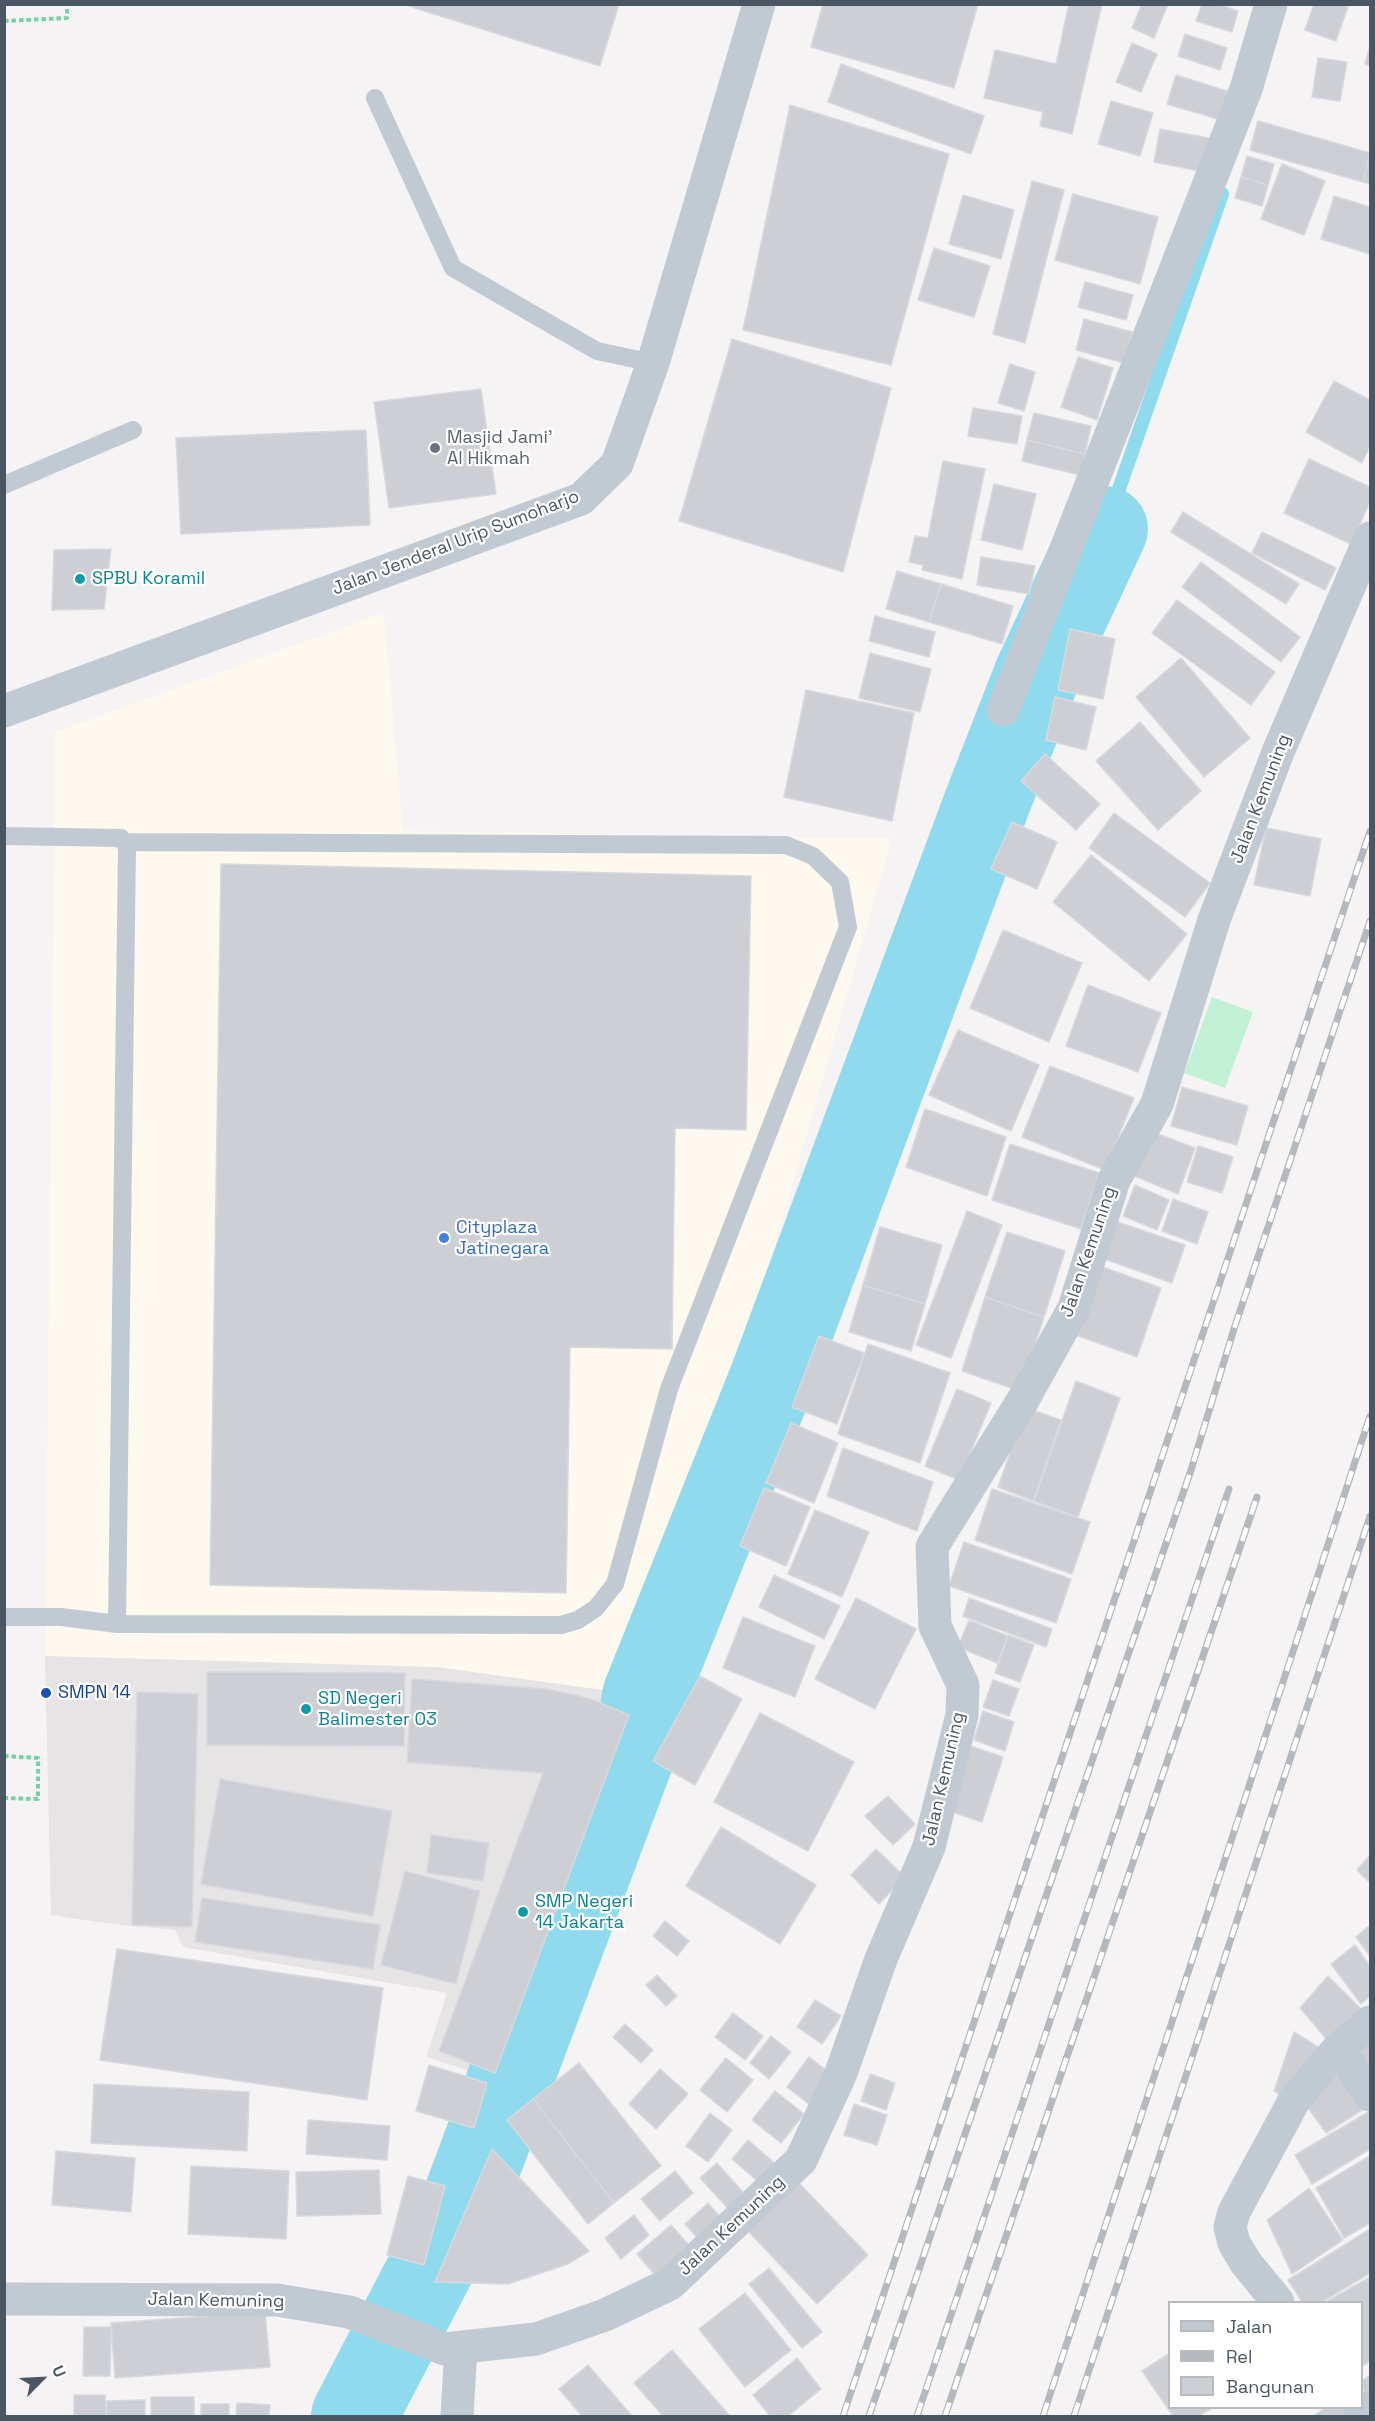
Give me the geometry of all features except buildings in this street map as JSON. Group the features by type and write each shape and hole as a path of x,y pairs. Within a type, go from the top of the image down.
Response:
{"street":[{"name":"Jalan Jenderal Urip Sumoharjo","path":"4,711 581,499 617,464 653,363 759,4"},
{"path":"1003,710 1241,100 1272,4"},
{"name":"Jalan Kemuning","path":"4,2299 277,2300 349,2312 453,2348 536,2339 605,2315 670,2284 801,2160 841,2073 881,1959 929,1847 962,1716 963,1685 934,1626 932,1547 1023,1400 1074,1308 1114,1180 1157,1104 1214,920 1274,763 1371,538"},
{"path":"1277,2301 1246,2263 1234,2242 1230,2227 1234,2212 1295,2099 1338,2049 1371,2022"},
{"path":"1338,2049 1371,2095"},
{"path":"453,2348 457,2416"}],"lane":[{"path":"375,98 453,268 597,351 653,363"},
{"path":"4,485 133,430"},
{"path":"4,836 121,838 125,842 786,845 813,856 840,882 848,927 669,1389 615,1584 596,1608 579,1620 561,1625 117,1624 61,1617 4,1617"},
{"path":"117,1624 125,842"}],"path":[{"path":"4,21 67,18 67,4"},
{"path":"4,1756 38,1758 39,1798 4,1798"}],"shaded area":[{"path":"384,613 403,831 892,839 645,1696 437,1667 45,1656 55,732"},
{"path":"45,1656 437,1667 645,1696 501,2081 426,2057 447,1993 183,1947 175,1930 51,1915"}],"green space":[{"path":"1212,997 1253,1012 1225,1088 1184,1073"}],"waterway":[{"path":"1105,529 1222,194"},
{"path":"354,2416 462,2208 639,1736 645,1696 771,1382 988,800 1037,675 1105,529"}],"railway":[{"path":"843,2416 1370,831"},
{"path":"869,2416 1191,1470 1234,1329 1370,921"},
{"path":"1043,2416 1370,1416"},
{"path":"917,2416 1229,1489"},
{"path":"945,2416 1257,1497"},
{"path":"1074,2416 1370,1516"}],"place":[{"name":"Masjid Jami' Al Hikmah","path":"435,448"},
{"name":"SPBU Koramil","path":"80,579"},
{"name":"Cityplaza Jatinegara","path":"444,1238"},
{"name":"SMPN 14","path":"46,1693"},
{"name":"SD Negeri Balimester 03","path":"306,1709"},
{"name":"SMP Negeri 14 Jakarta","path":"523,1912"}]}
